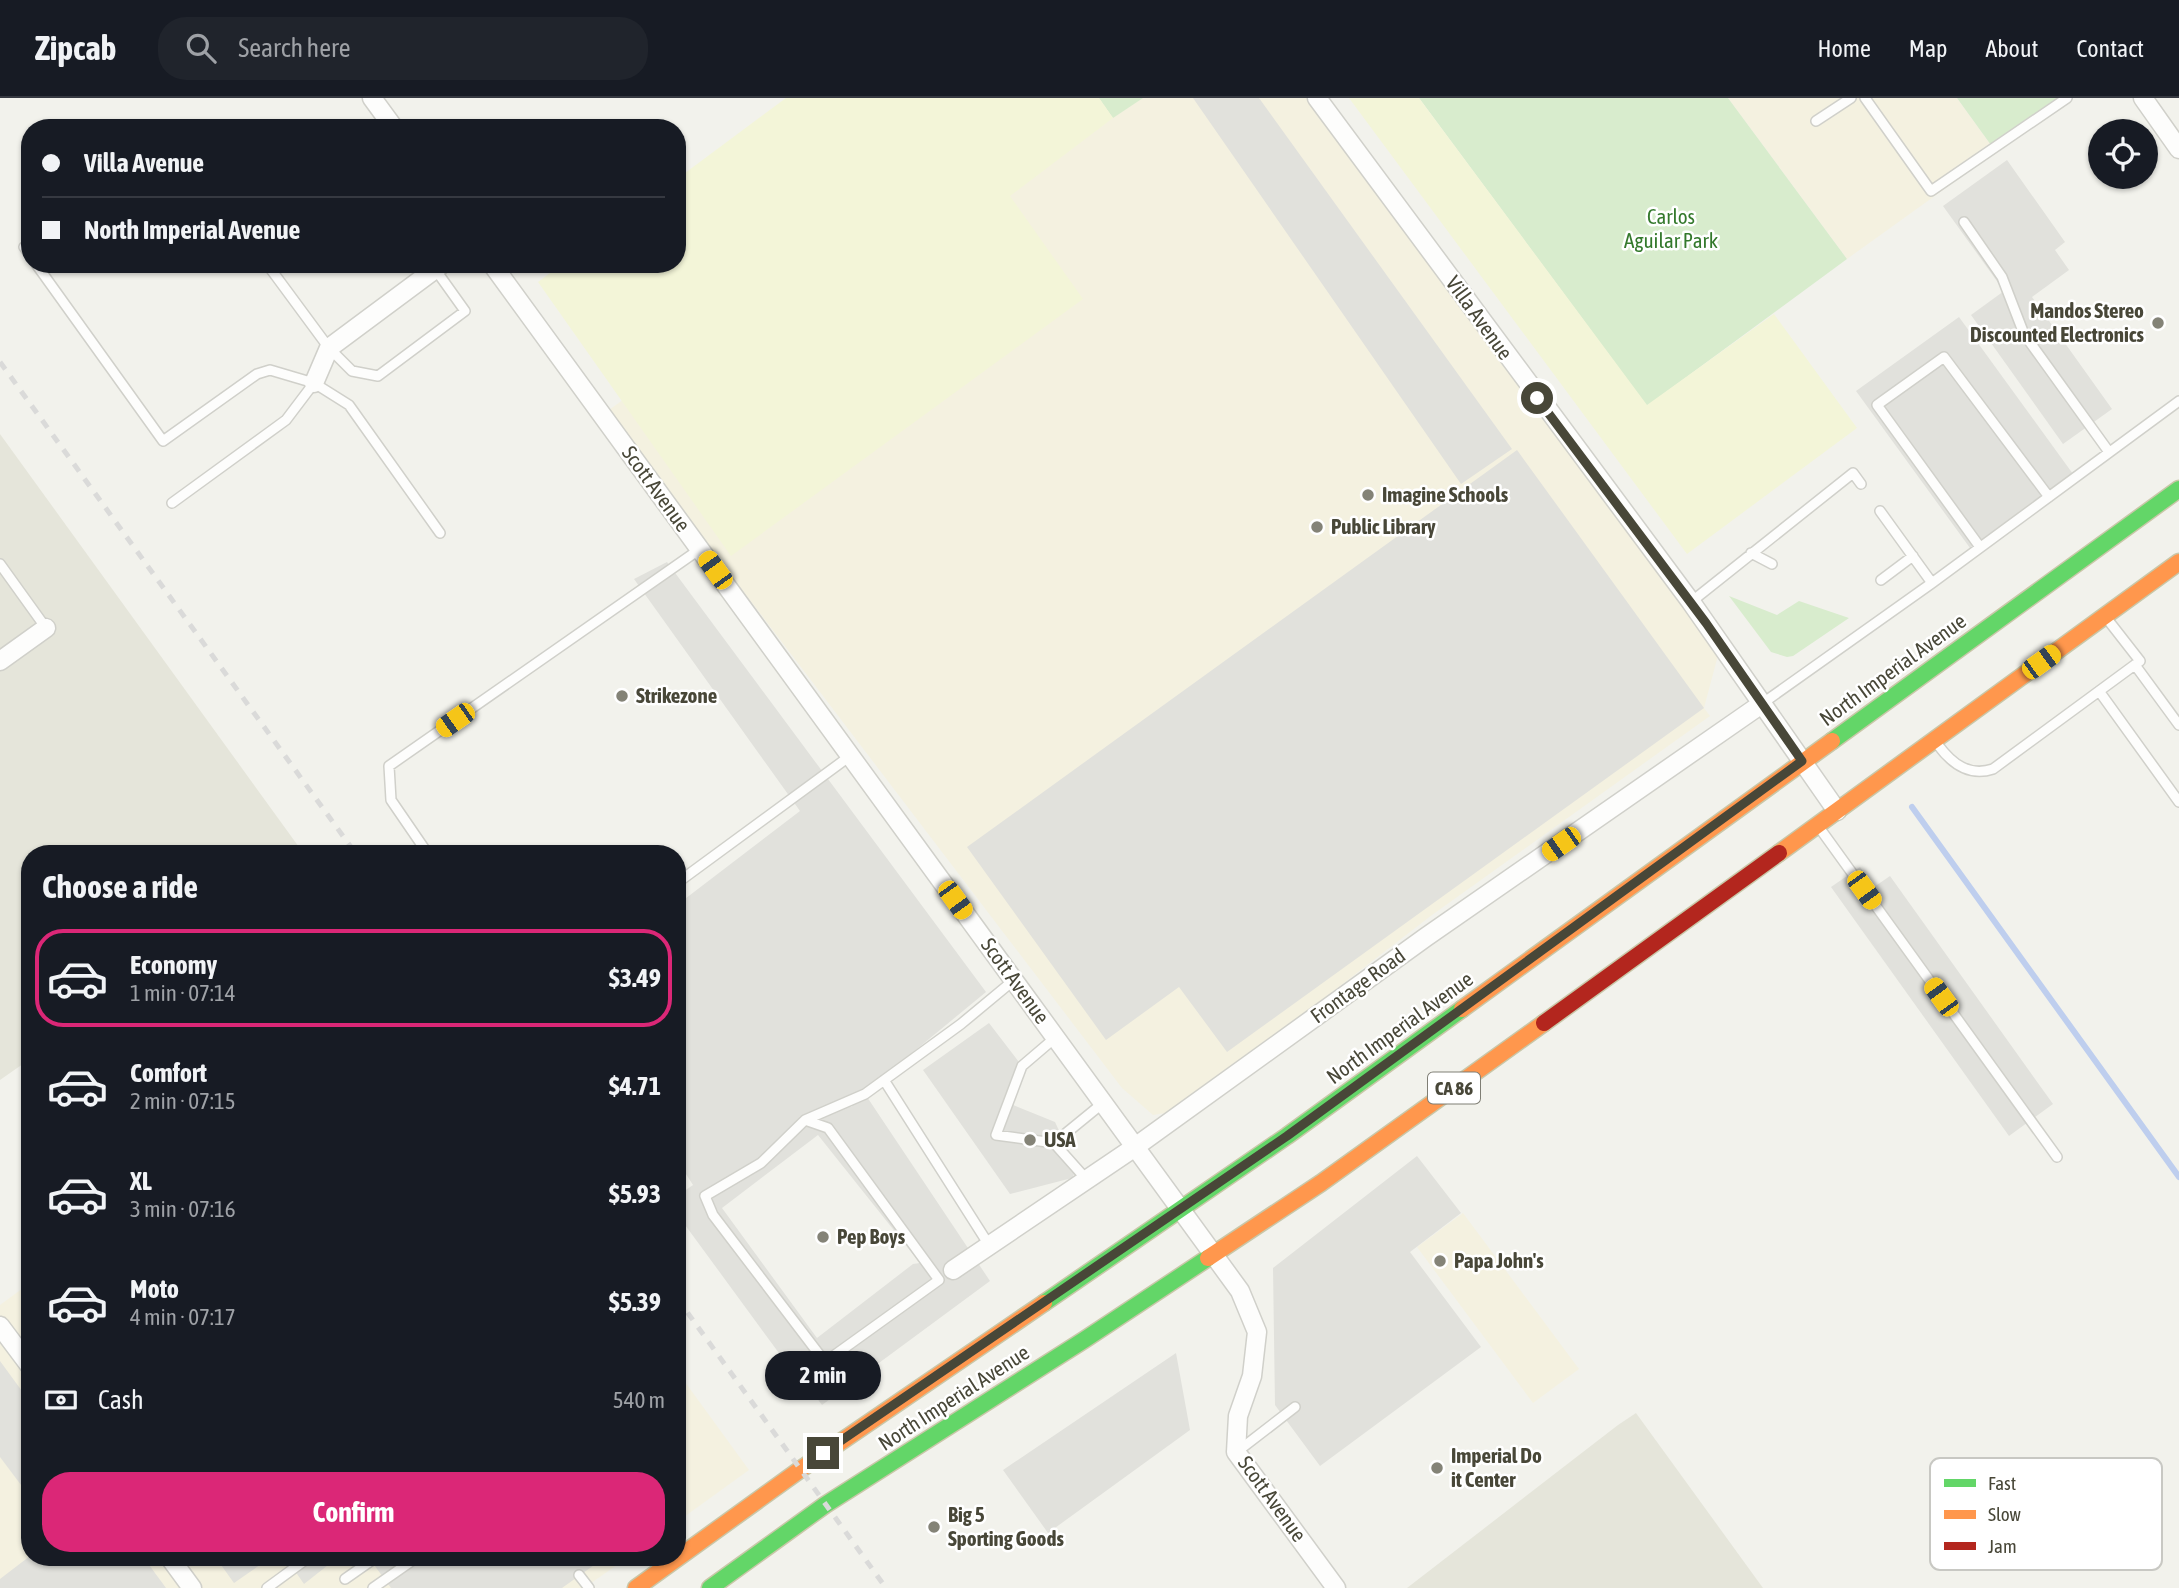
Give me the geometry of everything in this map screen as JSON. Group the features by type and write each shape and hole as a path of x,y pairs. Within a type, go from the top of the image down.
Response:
{"highway":[{"name":"North Imperial Avenue","path":"686,1552 801,1469 1287,1136 2179,489"},
{"name":"North Imperial Avenue","path":"710,1588 825,1505 1084,1340 1321,1183 2179,562"},
{"name":"North Imperial Avenue","path":"636,1588 667,1566"}],"street":[{"path":"372,98 387,119"},
{"name":"Villa Avenue","path":"1317,98 1691,603 1837,811"},
{"path":"2145,99 2179,149"},
{"path":"314,383 329,348 430,273"},
{"name":"Scott Avenue","path":"499,273 1240,1291 1257,1332 1252,1376 1238,1416 1236,1452 1336,1588"},
{"path":"0,661 46,628"},
{"name":"Frontage Road","path":"946,1275 1135,1147 1426,937 1763,703"},
{"path":"0,1326 9,1344 21,1357"},
{"path":"176,1566 192,1588"}],"lane":[{"path":"1815,121 1851,98"},
{"path":"1865,98 1931,191 2067,98"},
{"path":"1964,222 2002,277 2024,334 2109,452"},
{"path":"42,273 163,441 257,374 270,370 314,383 349,405 440,533"},
{"path":"274,273 329,348 352,371 378,376 465,312 442,273"},
{"path":"1980,547 1877,405 1944,357 2049,497"},
{"path":"172,502 286,419 314,383"},
{"path":"1763,703 1932,583 2179,401"},
{"path":"1691,603 1853,473 1861,484"},
{"path":"1880,511 1932,583"},
{"path":"422,845 391,800 389,766 700,550"},
{"path":"1751,553 1772,564"},
{"path":"1881,580 1913,556"},
{"path":"0,564 46,628"},
{"path":"1934,740 1946,757 1959,767 1979,774 1993,769 2140,661 2105,616"},
{"path":"2135,665 2179,725"},
{"path":"2099,691 2179,802"},
{"path":"686,876 850,756"},
{"path":"1818,825 2057,1157"},
{"path":"805,1120 828,1128 946,1275 825,1362 713,1215 705,1196 761,1163 805,1120 865,1094 961,1024 1014,980"},
{"path":"1055,1037 1021,1066 996,1135 1054,1143 1087,1180"},
{"path":"884,1080 989,1245"},
{"path":"1054,1143 1103,1103"},
{"path":"1236,1452 1295,1407"},
{"path":"267,1588 297,1566"},
{"path":"345,1579 363,1566"},
{"path":"373,1588 404,1566"},
{"path":"579,1575 589,1588"}],"shaded area":[{"path":"1039,98 1307,98 1721,644 1704,708 1710,716 1432,915 1178,1111 1153,1115 1122,1088 717,557 609,410"},
{"path":"1193,98 1259,98 1512,449 1461,484"},
{"path":"1728,98 1957,98 1996,152 1847,259"},
{"path":"2007,160 2065,242 2055,250 2069,270 2032,297 2112,409 2063,444 1971,315 2004,291 1943,206"},
{"path":"1959,317 2073,474 1970,548 1856,391"},
{"path":"0,434 297,845 21,845 21,1065 0,1080"},
{"path":"1517,450 1704,708 1227,1052 1179,987 1106,1040 967,847"},
{"path":"667,562 986,992 849,1105 851,1107 865,1094 990,1281 822,1405 801,1377 798,1379 686,1226 686,1190 693,1185 686,1174 686,898 800,811 634,579","holes":["818,1135 920,1263 913,1264 817,1338 722,1208"]},
{"path":"1860,867 1874,887 1890,876 2053,1104 2009,1136 1831,887"},
{"path":"989,1023 1022,1066 1008,1103 1055,1122 1077,1169 1072,1178 1010,1194 923,1070"},
{"path":"1417,1156 1461,1213 1410,1252 1481,1347 1320,1466 1275,1405 1273,1268"},
{"path":"1463,1213 1579,1369 1533,1403 1417,1247"},
{"path":"21,1290 21,1566 616,1566 584,1588 0,1588 0,1305"},
{"path":"1176,1353 1190,1430 1048,1533 1003,1470"},
{"path":"0,1361 21,1390 21,1485 0,1457"},
{"path":"686,1383 749,1470 686,1516"},
{"path":"1636,1413 1763,1588 1407,1588 1618,1425"},
{"path":"21,1563 21,1566 150,1566 166,1588 0,1588 0,1579"},
{"path":"222,1566 258,1566 234,1583"},
{"path":"292,1566 327,1566 304,1584"},
{"path":"375,1566 593,1566 562,1588 391,1588"}],"green space":[{"path":"1099,98 1143,98 1113,118"},
{"name":"Carlos Aguilar Park","path":"1419,98 1728,98 1847,259 1647,406"},
{"path":"1957,98 2070,98 1996,152"},
{"path":"1729,596 1777,615 1799,601 1849,618 1793,656 1787,657 1771,652"}],"sand":[{"path":"786,98 1099,98 1113,118 1010,196 1083,299 731,556 538,282 550,273 686,273 686,172"},
{"path":"1349,98 1419,98 1647,405 1774,314 1857,428 1687,554"}],"waterway":[{"path":"1912,807 2179,1177"}],"railway":[{"path":"0,362 349,845"},
{"path":"686,1310 886,1588"}],"traffic: fast":[{"path":"1832,741 2179,489"},
{"path":"1044,1303 1287,1136 1462,1009"},
{"path":"710,1588 825,1505 1208,1258"}],"traffic: slow":[{"path":"1779,853 2179,562"},
{"path":"1462,1009 1832,741"},
{"path":"1208,1258 1321,1183 1544,1023"},
{"path":"686,1552 801,1469 1044,1303"},
{"path":"636,1588 667,1566"}],"traffic: jam":[{"path":"1544,1023 1779,853"}],"place":[{"name":"Mandos Stereo Discounted Electronics","path":"2158,323"},
{"name":"Imagine Schools","path":"1368,495"},
{"name":"Public Library","path":"1317,527"},
{"name":"Strikezone","path":"622,696"},
{"name":"USA","path":"1030,1140"},
{"name":"Pep Boys","path":"823,1237"},
{"name":"Papa John's","path":"1440,1261"},
{"name":"Imperial Do it Center","path":"1437,1468"},
{"name":"Big 5 Sporting Goods","path":"934,1527"}],"route":[{"path":"823,1453 1287,1136 1802,761 1706,623 1537,398"}]}
